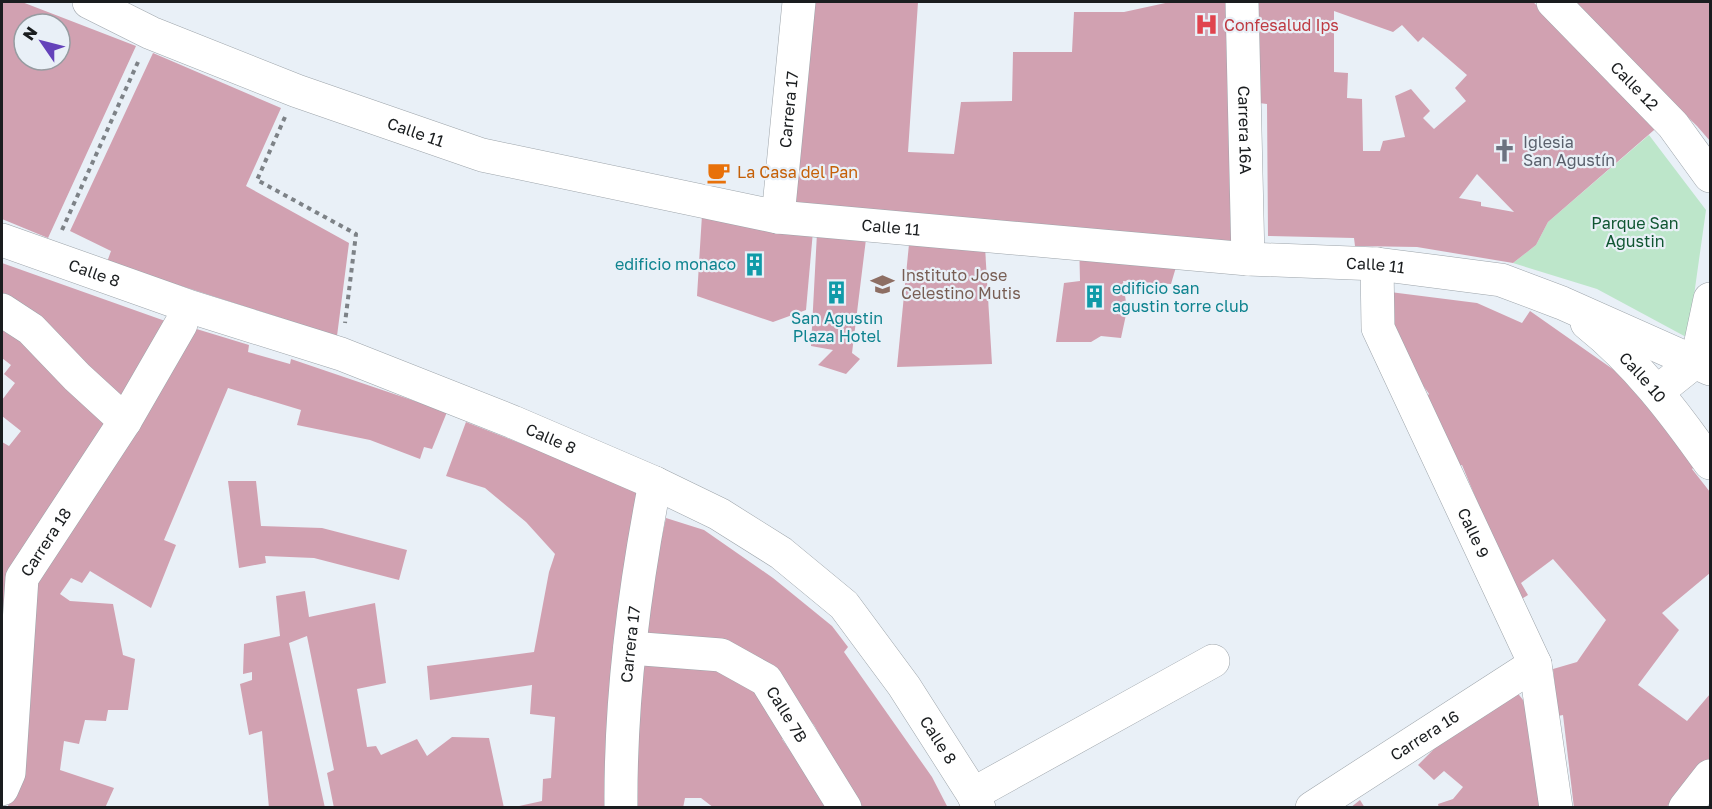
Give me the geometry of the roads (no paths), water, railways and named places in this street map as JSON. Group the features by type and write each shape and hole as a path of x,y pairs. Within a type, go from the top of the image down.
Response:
{"street":[{"name":"Calle 11","path":"89,2 151,33 297,91 482,155 778,217 1248,258 1377,264 1501,280 1562,303 1704,364"},
{"name":"Carrera 17","path":"778,217 799,2"},
{"name":"Carrera 16A","path":"1242,2 1248,258"},
{"name":"Calle 12","path":"1552,2 1673,125 1710,176"},
{"name":"Calle 8","path":"2,240 341,354 513,422 656,483 719,514 780,553 844,605 904,686 976,801"},
{"name":"Calle 9","path":"1377,264 1378,328 1535,663 1556,807"},
{"path":"1657,392 1704,364 1710,299"},
{"name":"Calle 10","path":"1562,303 1608,340 1657,392 1710,463"},
{"path":"2,310 31,329 76,377 125,421"},
{"name":"Carrera 18","path":"2,789 9,773 22,578 125,421 181,324"},
{"name":"Carrera 17","path":"621,807 620,736 639,565 656,483"},
{"name":"Calle 7B","path":"630,648 721,655 766,680 845,807"},
{"path":"976,801 1213,661"},
{"name":"Carrera 16","path":"1312,807 1535,663"},
{"path":"1684,807 1710,776"}],"place":[{"name":"Confesalud Ips","path":"1206,25"},
{"name":"Iglesia San Agustín","path":"1505,151"},
{"name":"La Casa del Pan","path":"719,172"},
{"name":"edificio monaco","path":"754,264"},
{"name":"Instituto Jose Celestino Mutis","path":"883,284"},
{"name":"San Agustin Plaza Hotel","path":"837,293"},
{"name":"edificio san agustin torre club","path":"1094,297"}],"park label":[{"name":"Parque San Agustin","path":"1635,232"}]}
